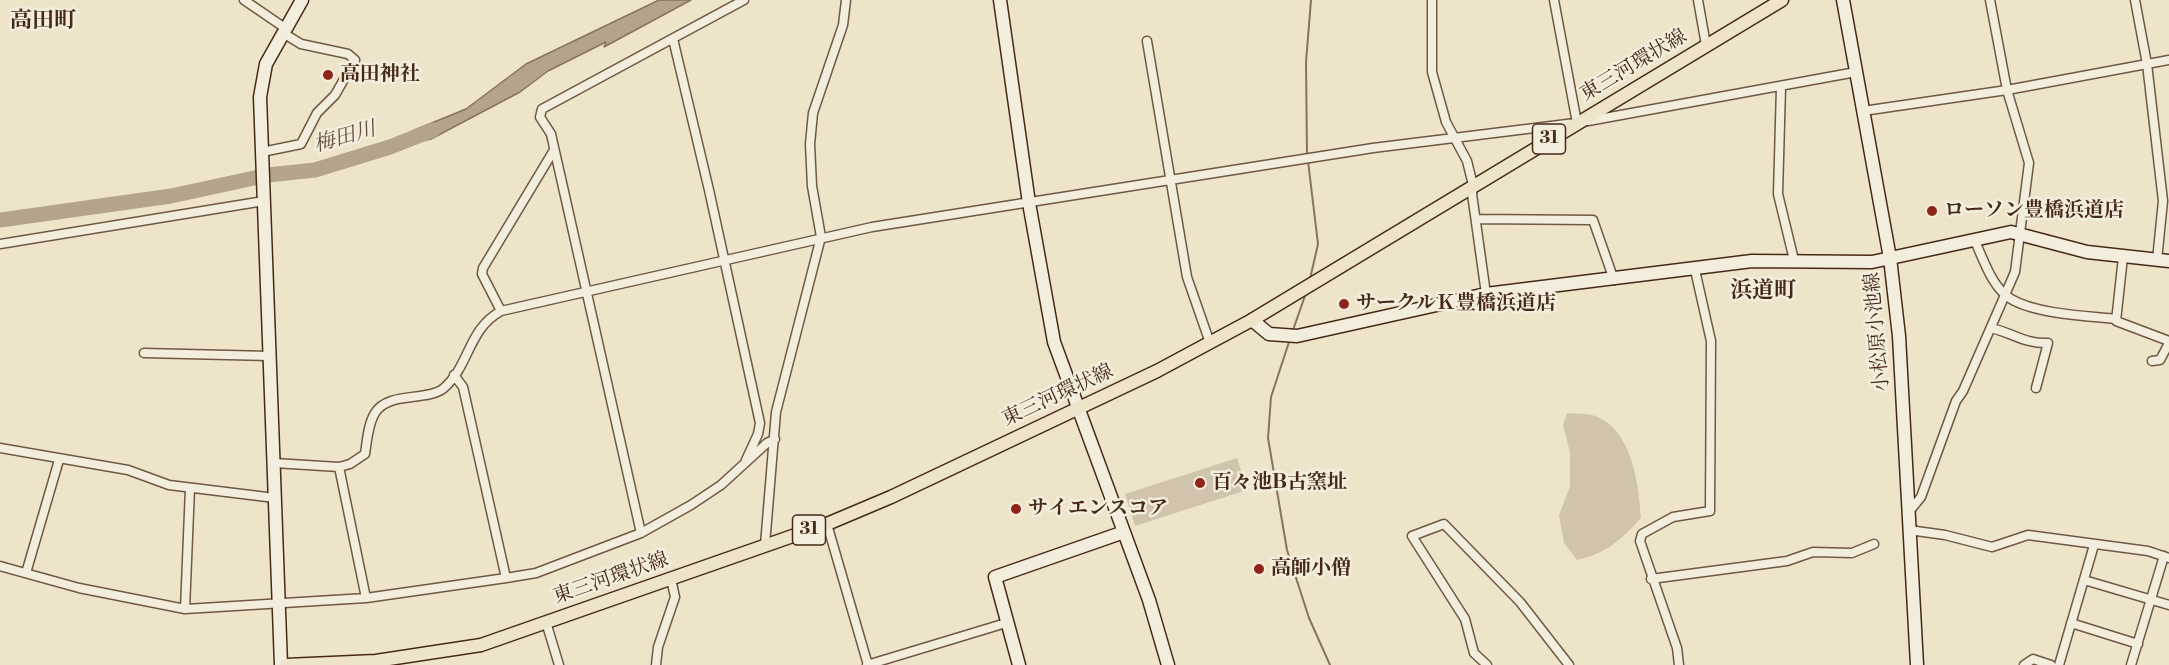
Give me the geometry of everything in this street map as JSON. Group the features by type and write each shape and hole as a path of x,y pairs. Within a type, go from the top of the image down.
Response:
{"main road":[{"name":"東三河環状線","path":"284,665 376,663 481,645 827,524 891,497 1078,408 1252,320 1782,0"}],"street":[{"path":"244,0 301,44 348,54 355,60 335,95 317,113 301,144 262,152"},
{"path":"284,665 279,604 260,96 266,64 302,0"},
{"path":"641,533 551,134 540,117 542,109 744,0"},
{"path":"765,545 776,412 784,373 792,354 821,237 812,186 810,144 813,113 843,25 846,0"},
{"path":"1000,0 1029,203 1050,326 1158,629 1168,665"},
{"path":"1432,0 1432,72 1446,122 1467,161 1473,185 1486,294"},
{"path":"1554,0 1577,123"},
{"path":"1698,0 1706,45"},
{"name":"小松原小池線","path":"1843,0 1890,258 1905,405 1908,513 1917,665"},
{"path":"1908,513 1921,497 1956,401 2015,272 2029,163 2007,90 1990,0"},
{"path":"1252,320 1269,333 1297,336 1486,294 1695,270 1752,261 1872,262 2011,232 2068,248 2123,257 2163,260 2163,201 2147,64 2135,0"},
{"path":"673,39 760,423 758,434 745,463"},
{"path":"1147,40 1188,277 1210,343"},
{"path":"1863,111 2007,90 2169,60"},
{"path":"274,463 339,467 350,464 365,454 375,413 381,407 442,389 454,375 481,326 501,311 821,237 1302,160 1577,123 1856,72"},
{"path":"1781,87 1778,194 1794,260"},
{"path":"501,311 482,274 483,268 554,150"},
{"path":"0,244 264,200"},
{"path":"1476,219 1593,220 1614,280"},
{"path":"1974,239 1991,275 2009,298 2030,306 2116,319 2169,342 2160,360 2152,361"},
{"path":"2116,319 2123,257"},
{"path":"1678,665 1677,648 1651,579 1640,541 1642,534 1673,517 1710,511 1711,341 1695,270"},
{"path":"1991,328 2011,333 2029,344 2048,343 2036,388"},
{"path":"144,353 269,356"},
{"path":"454,375 463,387 506,578"},
{"path":"0,566 79,588 185,609 366,598 506,578 536,573 641,533 692,505 721,485 775,439"},
{"path":"0,448 59,460 128,470 169,484 190,488 275,498"},
{"path":"26,573 59,460"},
{"path":"339,467 366,598"},
{"path":"185,609 190,488"},
{"path":"827,524 868,665 1006,623"},
{"path":"1487,665 1474,653 1465,619 1412,536 1444,524 1520,602 1569,665"},
{"path":"1909,530 1945,535 1992,548 2028,535 2148,552 2167,557 2151,600 2132,665"},
{"path":"1019,665 995,577 1124,532"},
{"path":"1651,579 1786,561 1813,552 1852,553 1874,544"},
{"path":"2059,665 2094,546"},
{"path":"656,665 658,647 675,597 671,579"},
{"path":"2084,580 2169,605"},
{"path":"546,622 558,665"},
{"path":"2071,623 2138,644"},
{"path":"2024,665 2033,659 2051,665"}],"shaded area":[{"path":"659,0 691,0 604,47 606,42 548,71 520,92 431,139 418,142 412,131 466,109 526,64"},
{"path":"1567,413 1595,416 1608,423 1618,433 1631,460 1638,490 1641,518 1613,545 1597,554 1577,560 1564,543 1559,515 1570,486 1570,452 1563,425"},
{"path":"1237,458 1247,490 1135,526 1125,494"}],"waterway":[{"path":"1307,155 1306,62 1311,0"},
{"name":"梅田川","path":"0,220 171,196 268,175 315,170 390,147 433,130"},
{"path":"1308,161 1318,244 1310,279"},
{"path":"1293,330 1306,293"},
{"path":"1290,339 1271,397 1268,438 1287,550 1309,618 1330,665"}],"place":[{"name":"高田神社","path":"328,75"},
{"name":"ローソン豊橋浜道店","path":"1932,211"},
{"name":"サークルＫ豊橋浜道店","path":"1344,304"},
{"name":"百々池B古窯址","path":"1200,483"},
{"name":"サイエンスコア","path":"1016,509"},
{"name":"高師小僧","path":"1259,569"}],"district":[{"name":"高田町","path":"43,22"},
{"name":"浜道町","path":"1763,292"}]}
